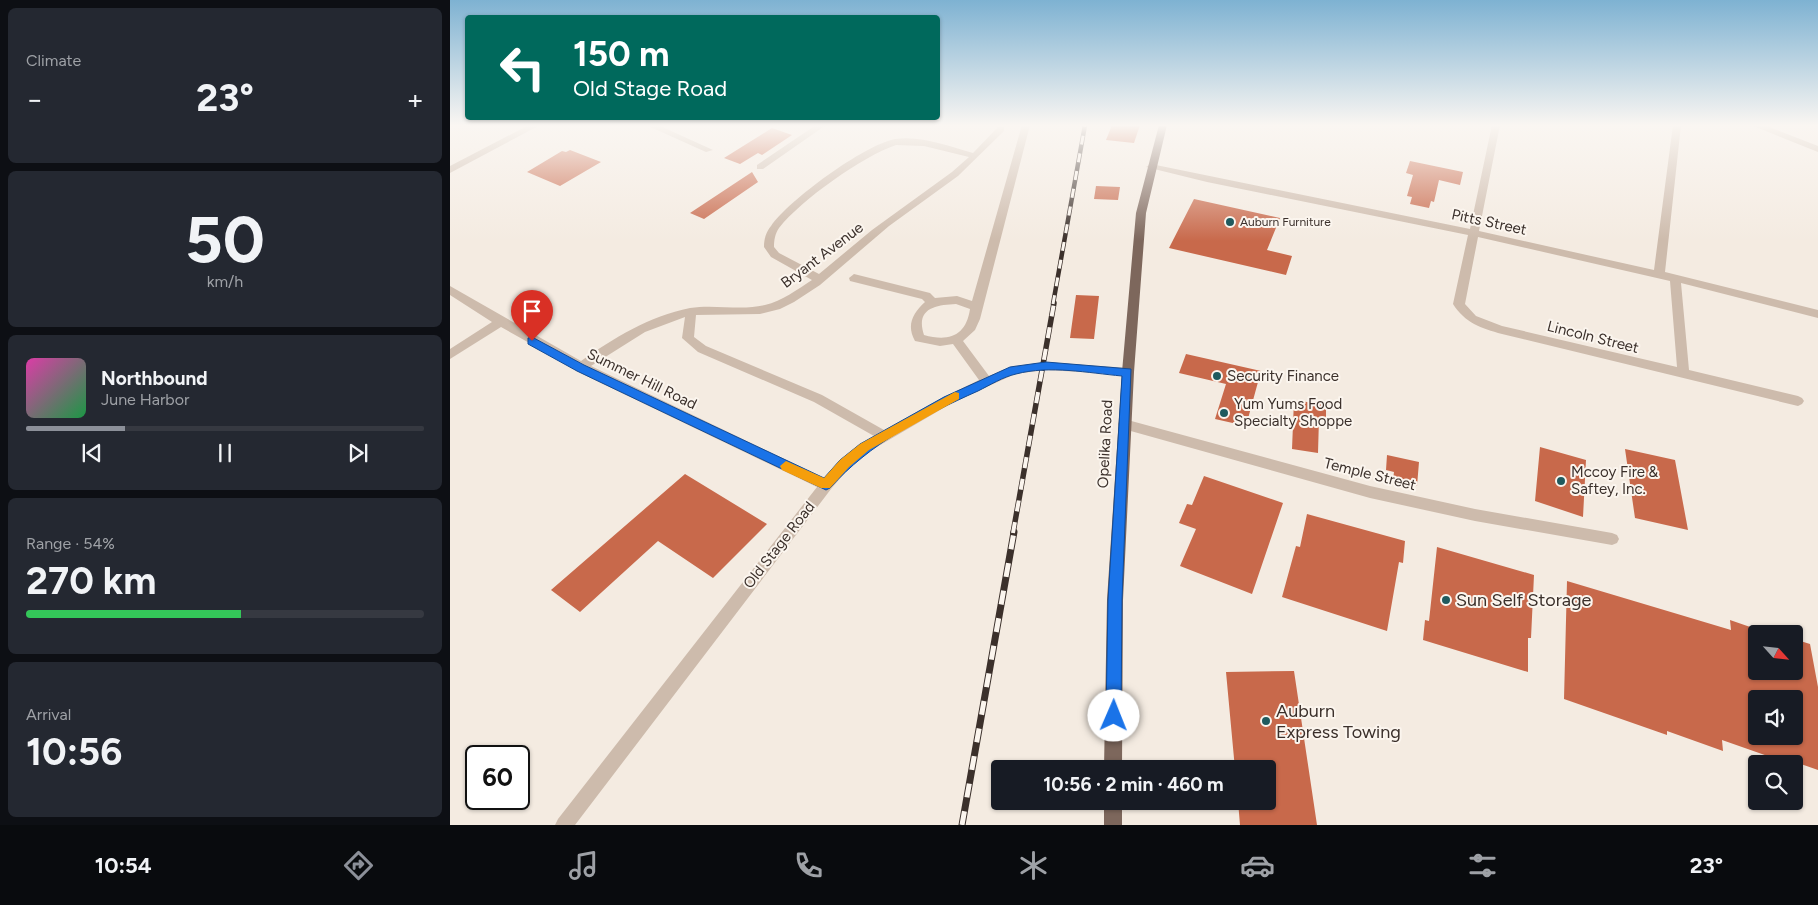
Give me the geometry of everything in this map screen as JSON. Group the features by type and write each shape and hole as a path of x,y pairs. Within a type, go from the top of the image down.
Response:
{"main road":[{"name":"Opelika Road","path":"1113,760 1115,600 1124,424 1141,213 1151,164"},
{"path":"1112,825 1113,810"}],"street":[{"path":"450,170 462,164"},
{"path":"760,167 765,164"},
{"path":"819,279 775,255 769,247 769,237 775,227 812,194 856,164"},
{"name":"Bryant Avenue","path":"580,368 637,330 672,316 691,312 758,311 775,307 819,279 908,207 957,173 966,164"},
{"path":"976,307 957,300 932,302 917,317 915,326 919,338 934,343 956,340 970,330 976,316 976,307 1015,164"},
{"name":"Lincoln Street","path":"1488,164 1459,304 1466,315 1483,325 1502,330 1798,401"},
{"path":"1659,275 1672,164"},
{"name":"Pitts Street","path":"1150,167 1675,278 1818,314"},
{"path":"854,278 926,296 932,302"},
{"path":"1675,278 1683,374"},
{"name":"Summer Hill Road","path":"450,290 500,323 580,368 826,485"},
{"path":"691,312 688,338 702,349 807,391 848,412 884,436"},
{"path":"450,355 500,323"},
{"path":"956,340 987,382"},
{"name":"Old Stage Road","path":"564,825 826,485 844,464 865,447 948,400 1014,370 1029,366 1046,366 1128,372"},
{"name":"Temple Street","path":"1124,424 1370,492 1475,515 1612,539"}],"building":[{"path":"541,164 598,164 560,186 527,172"},
{"path":"1409,164 1422,164 1463,172 1460,185 1439,180 1434,202 1431,201 1429,208 1410,204 1412,197 1407,196 1413,175 1406,173"},
{"path":"752,172 758,182 704,219 690,213"},
{"path":"1096,186 1120,187 1118,200 1094,199"},
{"path":"1194,199 1280,218 1267,250 1292,256 1286,275 1169,248"},
{"path":"1076,295 1099,296 1094,339 1070,338"},
{"path":"1186,354 1261,371 1246,426 1215,419 1226,384 1179,373"},
{"path":"1294,400 1326,405 1326,419 1319,418 1318,453 1292,449"},
{"name":"Mccoy Fire & Saftey, Inc.","path":"1540,447 1586,460 1583,517 1535,501"},
{"path":"1625,449 1675,460 1688,530 1635,518"},
{"path":"1387,455 1419,462 1417,486 1393,480 1394,472 1386,470"},
{"path":"685,474 767,524 713,578 658,541 580,612 551,590"},
{"path":"1204,476 1283,503 1252,594 1180,566 1196,529 1179,523 1187,504 1192,505"},
{"path":"1307,514 1405,541 1403,563 1399,562 1387,631 1282,597 1296,546 1300,547"},
{"path":"1437,547 1534,575 1531,638 1528,638 1528,672 1423,640 1425,620 1429,621"},
{"path":"1567,581 1731,630 1730,620 1748,626 1748,680 1803,680 1803,642 1810,644 1818,687 1818,770 1803,765 1803,755 1765,755 1722,740 1723,751 1667,731 1667,735 1564,699"},
{"name":"Auburn Express Towing","path":"1294,671 1317,825 1240,825 1239,810 1276,810 1276,760 1234,760 1226,672"}],"railway":[{"path":"1053,304 1078,164"},
{"path":"1013,533 1054,303"},
{"path":"962,825 1014,532"}],"slow traffic":[{"path":"786,466 826,485 844,464 865,447 955,396"}],"place":[{"name":"Auburn Furniture","path":"1230,222"},
{"name":"Security Finance","path":"1217,376"},
{"name":"Yum Yums Food Specialty Shoppe","path":"1224,413"},
{"name":"Mccoy Fire & Saftey, Inc.","path":"1561,481"},
{"name":"Sun Self Storage","path":"1446,600"},
{"name":"Auburn Express Towing","path":"1266,721"}],"route":[{"path":"532,341 580,368 826,485 844,464 865,447 948,400 1014,370 1029,366 1046,366 1128,372 1115,600 1114,716"}]}
